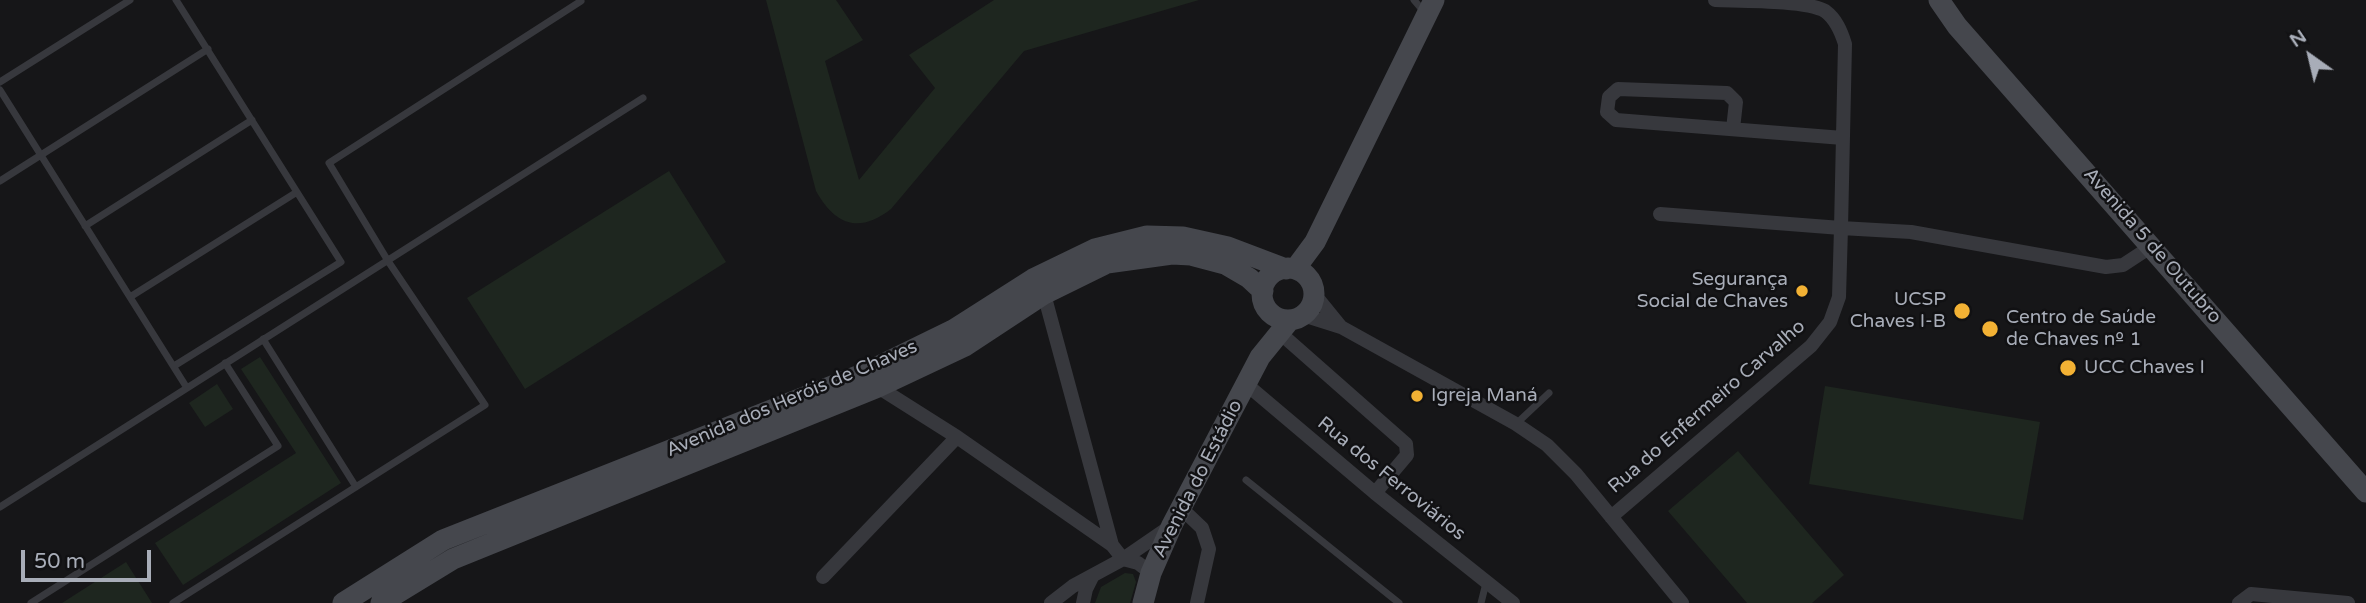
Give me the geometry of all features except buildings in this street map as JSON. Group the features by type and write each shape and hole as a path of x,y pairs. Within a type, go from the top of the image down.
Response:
{"main road":[{"name":"Avenida 5 de Outubro","path":"1939,0 1957,26 2366,492"},
{"path":"1301,277 1271,275 1263,290 1263,298 1269,311 1291,323 1313,302 1301,277 1425,5"},
{"name":"Avenida dos Heróis de Chaves","path":"383,597 443,540 865,373 953,330 1033,279 1095,249 1147,236 1182,237 1228,247 1301,277"},
{"name":"Avenida dos Heróis de Chaves","path":"343,603 383,597 453,559 878,387 965,346 1044,295 1107,263 1191,254 1224,264 1249,278 1263,290"},
{"name":"Avenida do Estádio","path":"1260,357 1269,311"},
{"name":"Avenida do Estádio","path":"1143,603 1151,573 1176,517 1260,357 1291,323"}],"street":[{"name":"Rua do Enfermeiro Carvalho","path":"1611,517 1811,346 1830,321 1839,297 1845,44 1840,29 1827,12 1810,4 1715,0"},
{"path":"1733,129 1736,102 1727,93 1618,89 1609,97 1607,111 1616,120 1843,138"},
{"path":"1660,214 1911,232 2106,267 2123,265 2152,246"},
{"path":"1301,277 1341,327 1517,424 1547,445 1563,460 1682,603"},
{"path":"1044,295 1112,545"},
{"path":"1291,323 1341,327"},
{"path":"1291,323 1406,444 1407,455 1375,493"},
{"name":"Rua dos Ferroviários","path":"1246,384 1375,493 1487,582 1500,598 1513,603"},
{"path":"878,387 957,437 1112,545 1123,559 1138,563 1151,573"},
{"path":"823,577 957,437"},
{"path":"1051,603 1073,586 1123,559 1176,517 1202,528 1209,549 1197,603"},
{"path":"1083,603 1092,577"},
{"path":"2239,603 2251,594 2348,603"}],"lane":[{"path":"0,82 130,0"},
{"path":"174,366 341,261 177,0"},
{"path":"173,603 485,405 388,261 329,163 581,1"},
{"path":"0,181 208,49"},
{"path":"0,90 187,388"},
{"path":"0,507 643,98"},
{"path":"85,226 252,120"},
{"path":"130,297 297,191"},
{"path":"263,339 356,487"},
{"path":"31,603 278,446 225,363"},
{"path":"1517,424 1549,393"},
{"path":"1246,480 1399,603"},
{"path":"1481,603 1487,582"}],"shaded area":[{"path":"766,0 836,0 863,40 825,61 859,180 935,88 909,55 994,0 1199,0 1024,51 891,209 868,222 858,223 849,222 831,212 816,191"},
{"path":"669,171 726,262 525,389 467,298"},
{"path":"260,357 341,483 183,585 155,543 296,453 241,369"},
{"path":"217,384 233,409 205,427 189,403"},
{"path":"1825,386 2040,422 2023,520 1809,484"},
{"path":"1738,451 1844,575 1812,603 1747,603 1668,511"},
{"path":"126,562 152,603 62,603"},
{"path":"1125,573 1133,574 1136,582 1130,603 1095,603 1101,587"}],"place":[{"name":"Segurança Social de Chaves","path":"1802,291"},
{"name":"UCSP Chaves I-B","path":"1962,311"},
{"name":"Centro de Saúde de Chaves nº 1","path":"1990,329"},
{"name":"UCC Chaves I","path":"2068,368"},
{"name":"Igreja Maná","path":"1417,396"}]}
